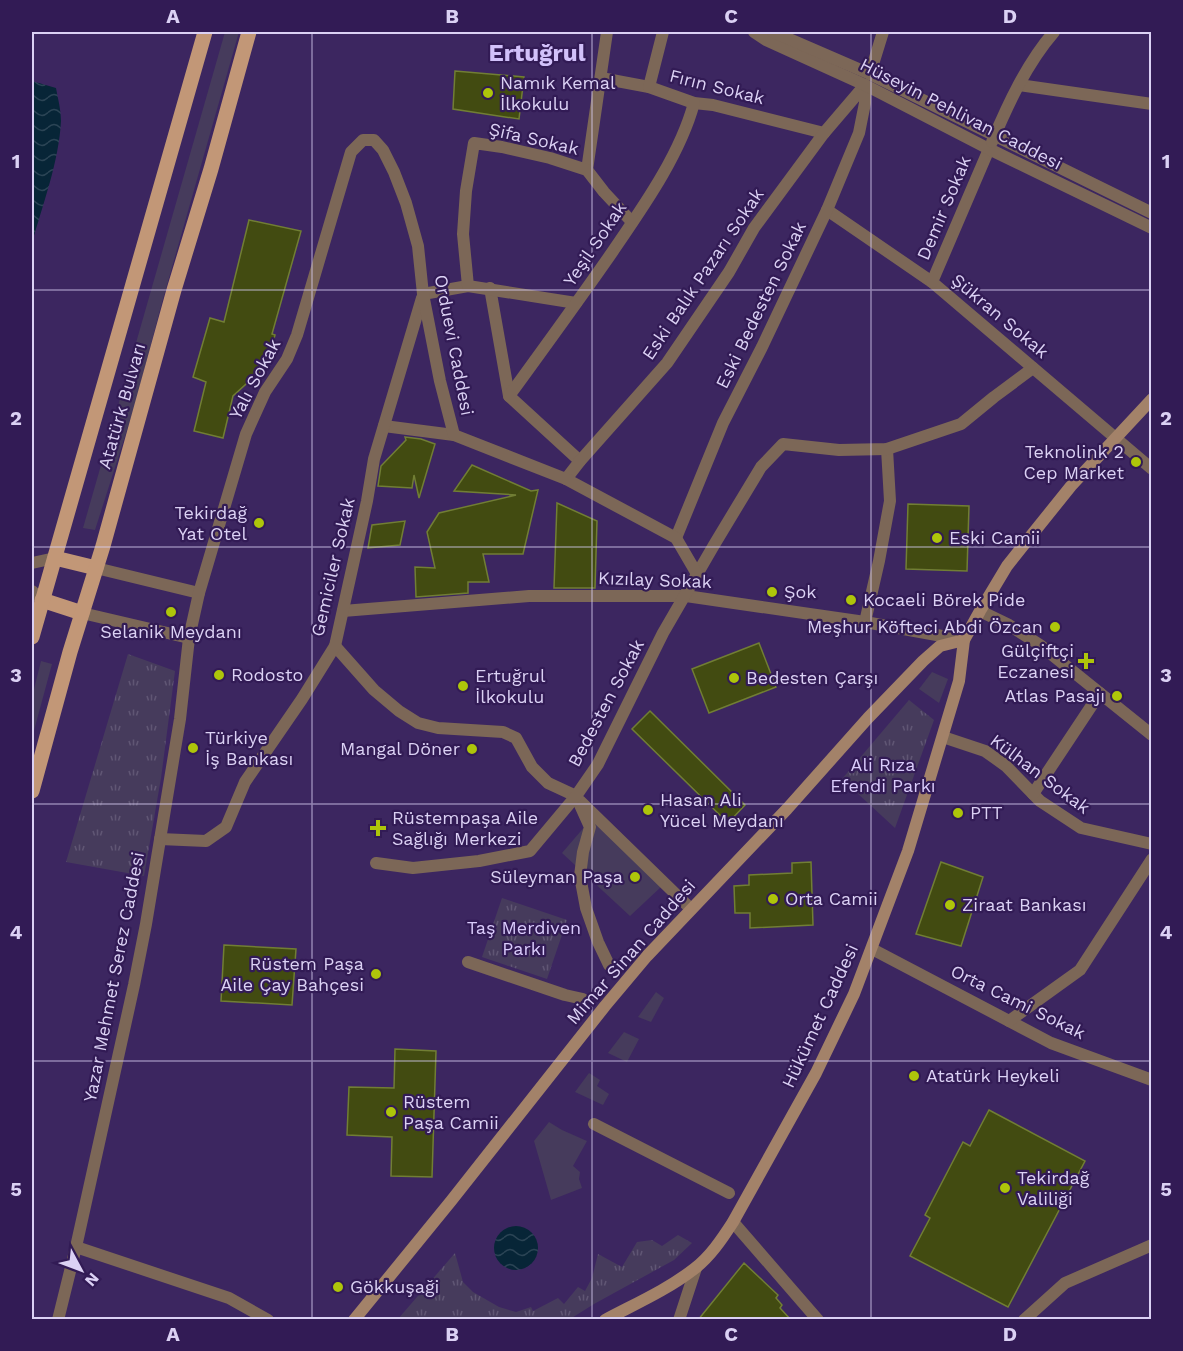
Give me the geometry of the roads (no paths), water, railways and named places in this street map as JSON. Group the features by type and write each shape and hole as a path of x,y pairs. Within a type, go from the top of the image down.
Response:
{"main road":[{"name":"Atatürk Bulvarı","path":"32,637 37,596 54,558 205,32"},
{"name":"Atatürk Bulvarı","path":"32,791 249,32"},
{"name":"Hükümet Caddesi","path":"605,1320 673,1284 696,1268 721,1240 733,1222 816,1073 855,994 908,851 959,681 964,640 1007,566 1024,544 1071,486 1152,399"},
{"path":"54,558 96,568"},
{"path":"37,596 82,613"},
{"name":"Mimar Sinan Caddesi","path":"354,1320 604,1006 647,956 787,809 867,718 923,661 940,646 964,640"}],"street":[{"path":"587,170 607,32"},
{"path":"649,87 663,32"},
{"name":"Hüseyin Pehlivan Caddesi","path":"754,32 766,40 867,80 995,136 1152,213"},
{"name":"Hüseyin Pehlivan Caddesi","path":"772,32 867,80 989,149 1152,228"},
{"name":"Eski Bedesten Sokak","path":"675,538 723,423 827,210 859,133 867,80 883,32"},
{"path":"995,136 1019,85 1043,44 1054,32"},
{"name":"Fırın Sokak","path":"601,78 649,87 694,103 713,105 824,133"},
{"name":"Eski Balık Pazarı Sokak","path":"566,479 668,363 754,228 824,133 867,80"},
{"path":"1019,85 1152,104"},
{"name":"Yeşil Sokak","path":"509,396 632,222 664,171 689,121 694,103"},
{"name":"Demir Sokak","path":"932,282 995,136"},
{"name":"Orduevi Caddesi","path":"363,140 374,140 382,150 394,172 405,203 418,246 423,294 440,381 454,435 566,479 675,538"},
{"name":"Yalı Sokak","path":"189,638 246,434 265,392 287,359 297,335 351,152 363,140"},
{"name":"Şifa Sokak","path":"468,286 463,234 466,191 474,143 550,158 587,170 632,222"},
{"name":"Şükran Sokak","path":"827,210 932,282 1152,469"},
{"path":"423,294 468,286 576,303"},
{"path":"490,288 509,396 580,461"},
{"name":"Gemiciler Sokak","path":"160,839 206,841 226,827 245,782 291,717 334,646 367,501 374,459 423,294"},
{"name":"Bedesten Sokak","path":"376,863 413,868 479,861 530,851 576,796 598,764 663,633 697,574 761,467 783,444 839,450 887,449 961,424 1033,368"},
{"path":"384,426 454,435"},
{"path":"866,622 890,501 887,449"},
{"path":"675,538 697,574"},
{"path":"32,563 54,558"},
{"path":"96,568 200,593"},
{"name":"Kızılay Sokak","path":"343,611 529,596 686,596 866,622 964,640"},
{"path":"980,611 1009,625 1040,645 1152,735"},
{"path":"82,613 189,638"},
{"name":"Yazar Mehmet Serez Caddesi","path":"62,1317 134,985 154,881 180,719 189,638"},
{"path":"334,646 374,690 399,711 418,723 438,728 503,732 516,738 532,767 548,783 576,796 691,909"},
{"path":"1033,794 1100,693"},
{"name":"Külhan Sokak","path":"943,737 985,751 1005,766 1040,801 1081,828 1152,844"},
{"path":"576,796 590,827 583,852 580,876 586,908 609,965"},
{"path":"1010,1021 1080,970 1152,859"},
{"name":"Orta Cami Sokak","path":"872,949 1051,1043 1152,1080"},
{"path":"468,962 583,999"},
{"path":"594,1124 729,1192"},
{"path":"733,1222 818,1320"},
{"path":"1024,1320 1065,1283 1152,1245"},
{"path":"76,1247 230,1298 268,1320"},
{"path":"679,1320 696,1268"}],"water":[{"path":"32,81 56,88 61,121 54,167 32,243"},
{"path":"516,1226 531,1233 538,1248 531,1263 516,1270 501,1263 494,1248 501,1233"}],"place":[{"name":"Namık Kemal İlkokulu","path":"488,93"},
{"name":"Teknolink 2 Cep Market","path":"1136,462"},
{"name":"Tekirdağ Yat Otel","path":"259,523"},
{"name":"Eski Camii","path":"937,538"},
{"name":"Şok","path":"772,592"},
{"name":"Kocaeli Börek Pide","path":"851,600"},
{"name":"Selanik Meydanı","path":"171,612"},
{"name":"Meşhur Köfteci Abdi Özcan","path":"1055,627"},
{"name":"Gülçiftçi Eczanesi","path":"1086,661"},
{"name":"Rodosto","path":"219,675"},
{"name":"Bedesten Çarşı","path":"734,678"},
{"name":"Ertuğrul İlkokulu","path":"463,686"},
{"name":"Atlas Pasajı","path":"1117,696"},
{"name":"Türkiye İş Bankası","path":"193,748"},
{"name":"Mangal Döner","path":"472,749"},
{"name":"Hasan Ali Yücel Meydanı","path":"648,810"},
{"name":"PTT","path":"958,813"},
{"name":"Rüstempaşa Aile Sağlığı Merkezi","path":"378,828"},
{"name":"Süleyman Paşa","path":"635,877"},
{"name":"Orta Camii","path":"773,899"},
{"name":"Ziraat Bankası","path":"950,905"},
{"name":"Rüstem Paşa Aile Çay Bahçesi","path":"376,974"},
{"name":"Atatürk Heykeli","path":"914,1076"},
{"name":"Rüstem Paşa Camii","path":"391,1112"},
{"name":"Tekirdağ Valiliği","path":"1005,1188"},
{"name":"Gökkuşaği","path":"338,1287"}],"district":[{"name":"Ertuğrul","path":"537,53"}],"park label":[{"name":"Ali Rıza Efendi Parkı","path":"883,775"},
{"name":"Taş Merdiven Parkı","path":"524,938"}]}
